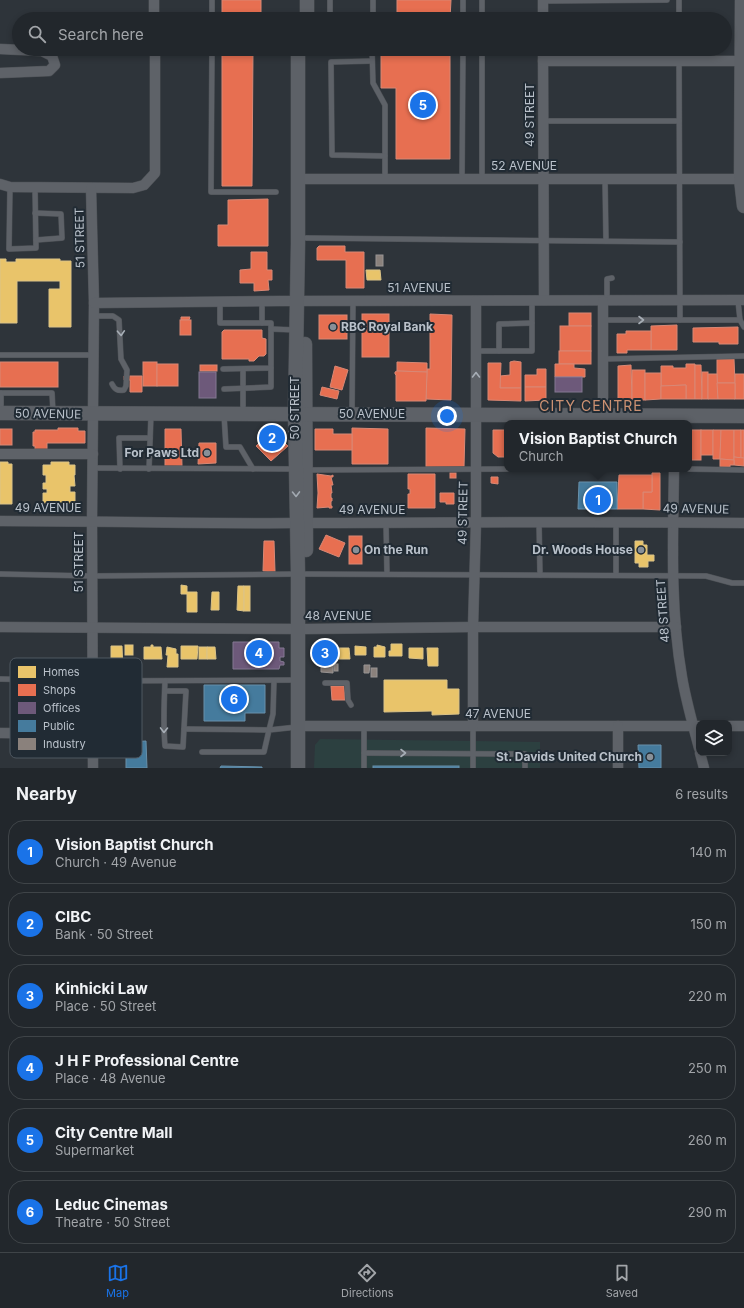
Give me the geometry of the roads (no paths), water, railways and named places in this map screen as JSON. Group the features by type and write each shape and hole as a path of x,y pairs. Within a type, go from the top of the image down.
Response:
{"main road":[{"path":"298,0 298,12"},
{"path":"307,0 307,12"},
{"path":"742,0 741,179 744,206"},
{"name":"50 STREET","path":"298,56 302,178 306,238 296,330 300,413"},
{"name":"50 STREET","path":"298,768 302,726 302,523 298,243 307,56"},
{"name":"50 AVENUE","path":"0,413 603,414 674,419 744,416"},
{"name":"50 STREET","path":"302,629 298,680 306,768"}],"street":[{"path":"154,0 154,12"},
{"path":"543,0 543,12"},
{"path":"0,49 12,50"},
{"path":"0,73 49,71 55,65 52,56"},
{"path":"5,186 133,188 144,185 155,173 155,56"},
{"name":"49 STREET","path":"543,56 544,300"},
{"path":"543,61 742,61"},
{"name":"52 AVENUE","path":"302,178 741,179"},
{"name":"51 STREET","path":"91,188 94,302 92,468 92,658"},
{"name":"51 AVENUE","path":"94,302 532,300 741,301"},
{"name":"49 STREET","path":"473,727 473,627 476,522 476,301"},
{"path":"603,414 603,320 605,301"},
{"path":"0,454 93,454"},
{"name":"48 STREET","path":"674,472 673,522 676,627 682,677 696,726"},
{"name":"49 AVENUE","path":"0,521 744,523"},
{"name":"48 AVENUE","path":"0,627 302,629 676,627"},
{"name":"47 AVENUE","path":"302,726 696,726"},
{"path":"618,726 618,768"},
{"path":"732,726 744,726"},
{"path":"0,733 10,733"},
{"path":"701,756 704,768"},
{"name":"51 STREET","path":"93,758 93,768"}],"lane":[{"path":"212,0 212,12"},
{"path":"330,0 330,12"},
{"path":"373,0 373,12"},
{"path":"463,0 463,12"},
{"path":"482,0 482,12"},
{"path":"543,0 667,0"},
{"path":"679,0 679,12"},
{"path":"212,56 211,192 276,192"},
{"path":"372,56 373,83 385,105 385,178"},
{"path":"462,179 463,56"},
{"path":"482,56 482,179"},
{"path":"679,56 680,320"},
{"path":"372,61 331,62 332,155 385,156"},
{"path":"544,121 679,121"},
{"path":"604,179 606,241"},
{"path":"5,186 9,249 36,248 35,187"},
{"path":"35,213 61,214 62,238 36,240"},
{"path":"306,238 680,242"},
{"path":"605,301 607,279 612,278"},
{"path":"476,351 532,351 532,300"},
{"path":"220,301 220,322 271,323 271,387 224,389"},
{"path":"262,301 262,323"},
{"path":"352,414 353,301"},
{"path":"741,301 740,320 744,326"},
{"path":"94,316 113,316 119,320 122,359 127,370 126,386 124,390 118,391 112,384"},
{"path":"603,320 740,320"},
{"path":"499,351 499,324 532,324"},
{"path":"271,329 296,330"},
{"path":"0,355 94,355"},
{"path":"603,359 744,356"},
{"path":"223,369 271,368"},
{"path":"243,369 244,414"},
{"path":"0,413 0,393 52,393 53,414"},
{"path":"149,469 151,414"},
{"path":"224,414 226,448 240,447 253,469"},
{"path":"120,468 119,438 150,438"},
{"path":"92,468 301,470 504,469"},
{"path":"692,469 744,470"},
{"path":"539,522 540,575"},
{"path":"616,522 616,575"},
{"path":"386,523 386,574"},
{"path":"0,574 92,576 302,574 706,576 732,583 744,583"},
{"path":"0,679 10,679"},
{"path":"142,681 298,680"},
{"path":"165,681 165,746 183,746 186,681"},
{"path":"202,752 264,752 272,714 274,681"},
{"path":"325,683 347,683 348,700 351,706"},
{"path":"165,691 186,691"},
{"path":"184,729 269,730 302,726"},
{"path":"364,727 364,768"},
{"path":"473,727 473,768"},
{"path":"364,753 525,754 525,768"}],"place":[{"name":"City Centre Mall","path":"423,105"},
{"name":"RBC Royal Bank","path":"333,327"},
{"name":"CIBC","path":"272,438"},
{"name":"For Paws Ltd","path":"207,453"},
{"name":"Vision Baptist Church","path":"598,500"},
{"name":"On the Run","path":"356,550"},
{"name":"Dr. Woods House","path":"641,550"},
{"name":"J H F Professional Centre","path":"259,653"},
{"name":"Kinhicki Law","path":"325,653"},
{"name":"Leduc Cinemas","path":"234,699"},
{"name":"St. Davids United Church","path":"650,757"}],"district":[{"name":"CITY CENTRE","path":"591,406"}]}
